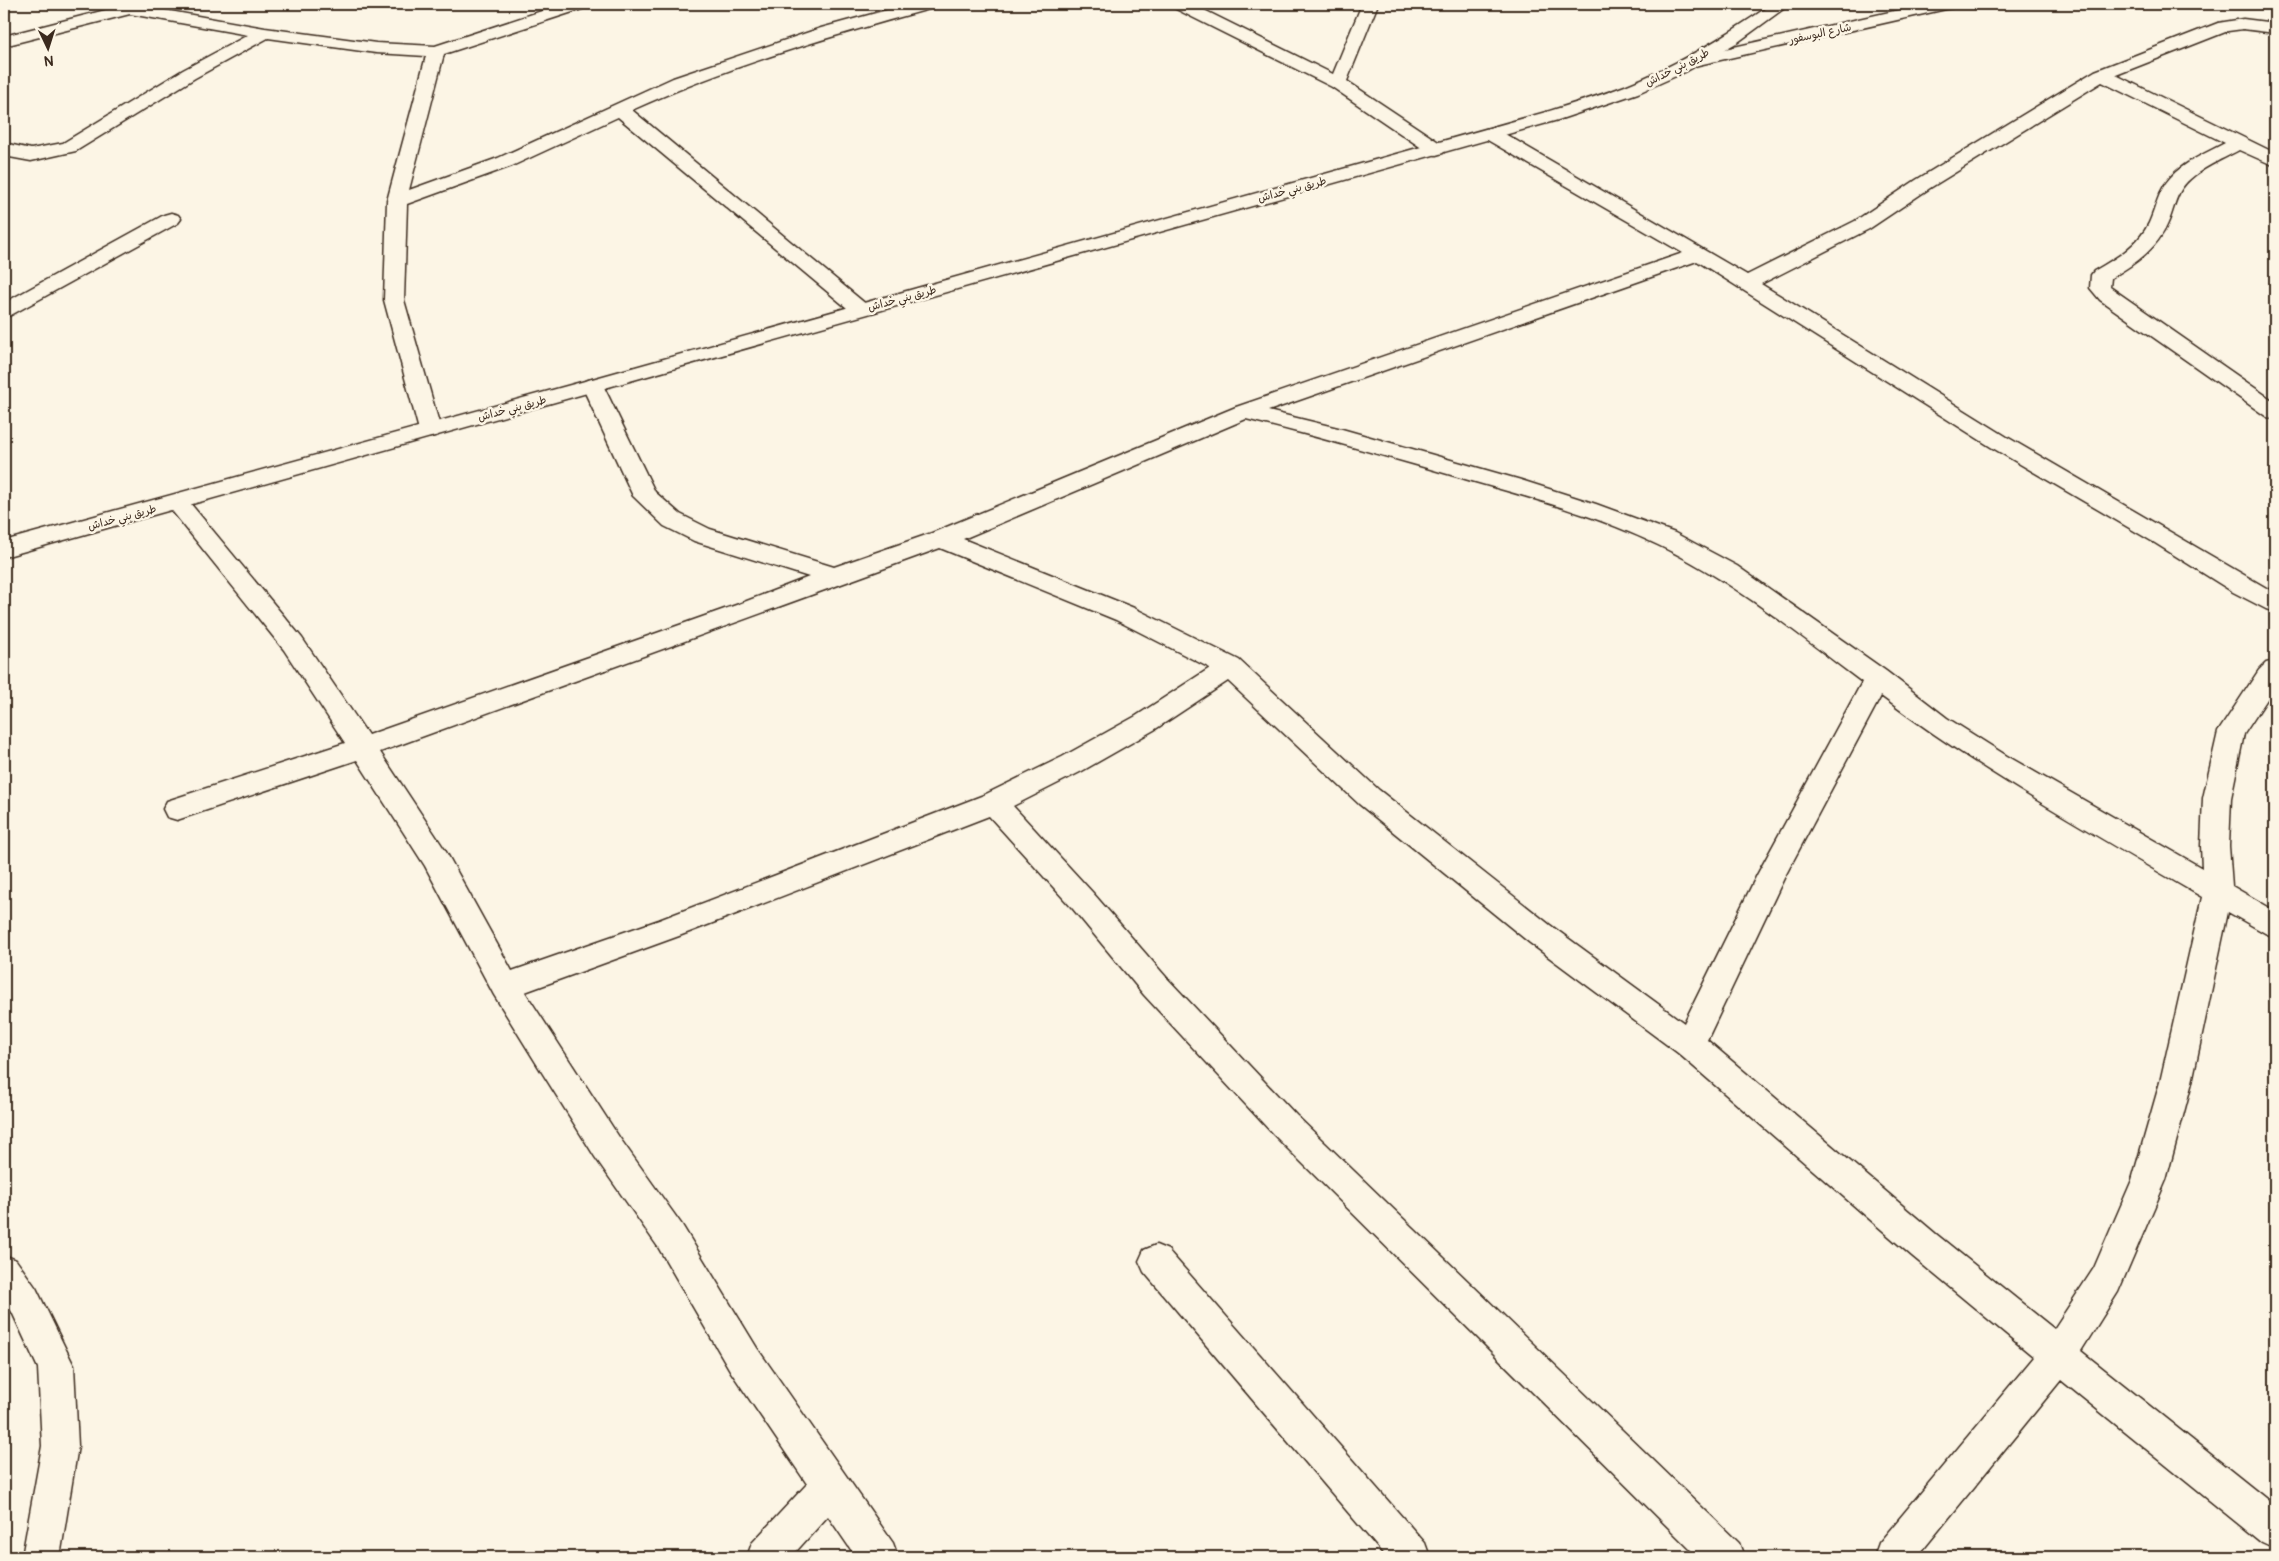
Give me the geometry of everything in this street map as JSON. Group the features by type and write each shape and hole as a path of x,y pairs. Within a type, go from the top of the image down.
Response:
{"street":[{"path":"4,41 150,4"},
{"path":"132,8 265,34 376,48 436,51 579,4"},
{"path":"396,200 505,162 679,82 751,56 927,4"},
{"path":"1180,4 1338,83 1436,149"},
{"path":"1338,83 1370,4"},
{"name":"طريق بني خداش","path":"4,549 1491,134 1641,86 1694,61 1749,28 1782,4"},
{"name":"شارع البوسفور","path":"1694,61 1946,4"},
{"path":"1747,283 1862,226 1923,184 2101,75 2224,28 2243,24 2275,28"},
{"path":"2257,25 2275,33"},
{"path":"4,149 13,154 31,155 69,147 189,74 265,34"},
{"path":"430,430 394,300 396,200 436,51"},
{"path":"2101,75 2275,160"},
{"path":"619,109 860,309"},
{"path":"1491,134 1699,254 1999,442 2164,537 2242,586 2275,603"},
{"path":"2239,142 2183,176 2172,188 2157,228 2147,242 2132,257 2101,275 2100,288 2107,296 2275,412"},
{"path":"4,311 171,219"},
{"path":"177,809 361,748 748,610 834,576 941,539 1244,412 1699,254"},
{"path":"593,386 645,496 672,520 702,535 834,576"},
{"path":"1244,412 1334,434 1513,485 1588,509 1666,539 1728,572 1877,678 1938,725 1997,763 2275,925"},
{"path":"177,502 293,644 361,748 398,800 435,858 505,986 607,1147 670,1236 744,1360 879,1557"},
{"path":"941,539 1126,614 1230,667 1370,797 1540,934 1689,1044 1924,1245 2275,1530"},
{"path":"505,986 669,928 994,803 1072,764 1137,727 1230,667"},
{"path":"1893,1557 1955,1478 2059,1354 2106,1280 2149,1180 2176,1082 2218,892 2215,846 2217,798 2231,732 2268,677 2275,670"},
{"path":"1689,1044 1771,874 1877,678"},
{"path":"994,803 1083,901 1155,986 1285,1125 1725,1557"},
{"path":"1156,1261 1411,1557"},
{"path":"4,1271 24,1300 56,1366 60,1446 41,1557"},
{"path":"766,1557 830,1486"}]}
